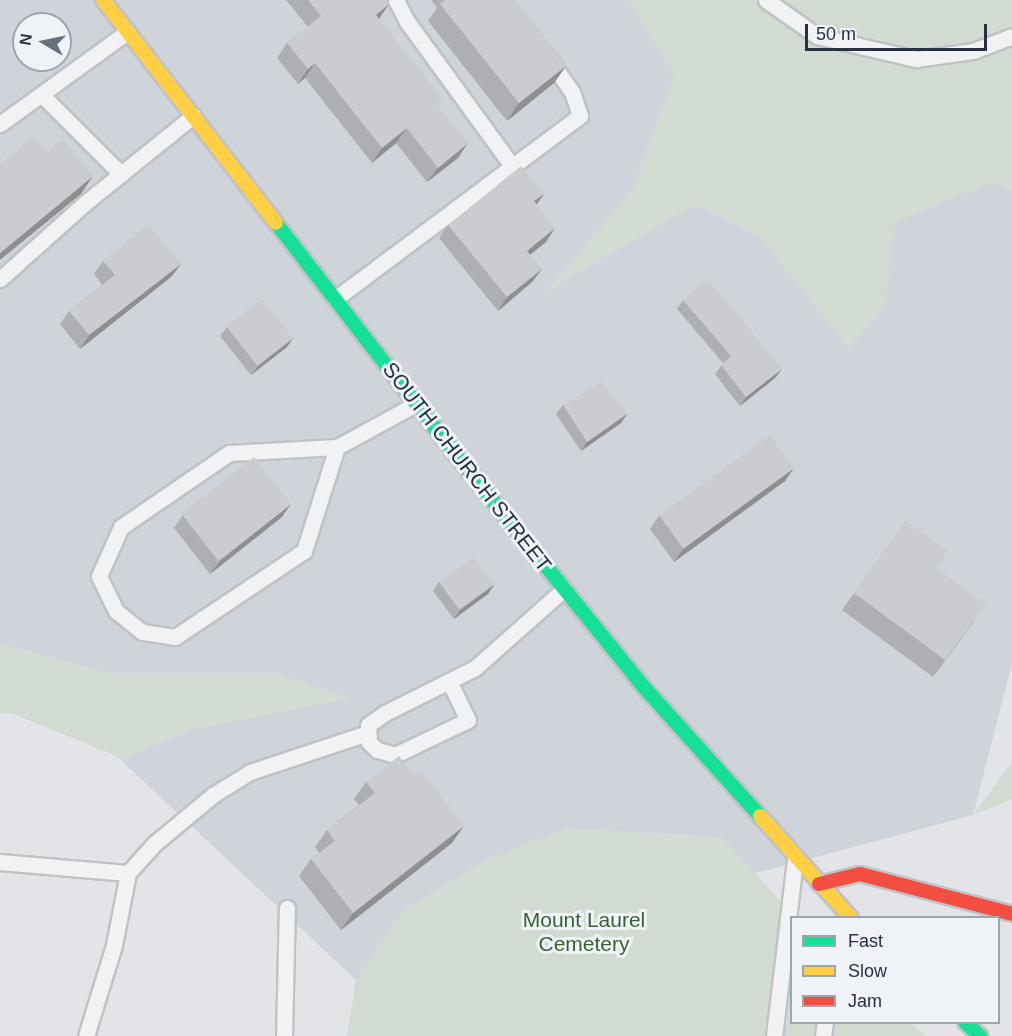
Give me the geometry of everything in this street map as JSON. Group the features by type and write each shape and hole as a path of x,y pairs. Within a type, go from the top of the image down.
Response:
{"main road":[{"name":"SOUTH CHURCH STREET","path":"103,0 416,404 641,684 844,914"},
{"path":"819,884 860,874 1012,914"},
{"path":"965,1024 980,1036"}],"lane":[{"path":"396,0 406,20 512,166"},
{"path":"766,0 817,36 916,59 973,51 1012,36"},
{"path":"0,124 127,32"},
{"path":"335,299 580,116 572,92 536,42"},
{"path":"42,95 121,174"},
{"path":"0,279 121,174 193,116"},
{"path":"337,447 304,551 175,637 142,632 116,611 99,576 121,527 230,453 337,447 416,404"},
{"path":"449,681 468,720 395,754 377,750 367,733 368,725 385,712 475,668 564,589"},
{"path":"86,1036 114,945 128,873 154,844 213,795 250,772 367,733"},
{"path":"791,916 795,860"},
{"path":"0,862 128,873"},
{"path":"284,1036 287,908"},
{"path":"774,1036 786,992 790,933"}],"shaded area":[{"path":"0,0 917,0 1012,112 1012,664 973,815 356,980 0,647"}],"green space":[{"path":"628,0 1012,0 1012,190 994,181 895,222 885,307 849,348 760,237 696,204 544,293 632,190 674,74"},
{"path":"0,643 110,673 274,673 350,698 190,730 124,759 11,713 0,713"},
{"path":"1012,762 1012,799 973,815"},
{"name":"Mount Laurel Cemetery","path":"567,828 721,837 795,916 790,916 790,1024 911,1024 927,1036 347,1036 356,980 403,911 488,859"}],"building":[{"path":"308,0 386,0 389,4 376,15 443,99 437,104 468,143 438,168 407,128 382,148 315,63 308,69 287,43 321,16"},
{"path":"445,0 515,0 566,66 519,103 440,4"},
{"path":"34,137 46,153 63,139 93,176 0,253 0,164"},
{"path":"521,166 544,194 534,201 555,228 527,251 542,269 507,297 448,225"},
{"path":"149,224 181,264 89,335 69,311 115,275 103,261"},
{"path":"708,279 782,369 746,397 721,365 731,356 683,300"},
{"path":"262,299 293,338 257,366 227,327"},
{"path":"602,382 627,414 587,442 563,405"},
{"path":"770,435 794,468 683,549 659,516"},
{"path":"254,457 291,504 218,561 182,514"},
{"path":"906,521 948,551 936,568 986,605 945,660 854,593"},
{"path":"474,557 494,585 459,610 439,582"},
{"path":"399,756 415,777 422,772 464,826 353,913 311,859 335,841 327,830 375,793 366,782"}],"traffic: fast":[{"path":"276,223 451,449 641,684 760,816"},
{"path":"967,1024 980,1036"}],"traffic: slow":[{"path":"103,0 276,223"},
{"path":"760,816 849,916"}],"traffic: jam":[{"path":"819,884 860,874 1012,914"}]}
